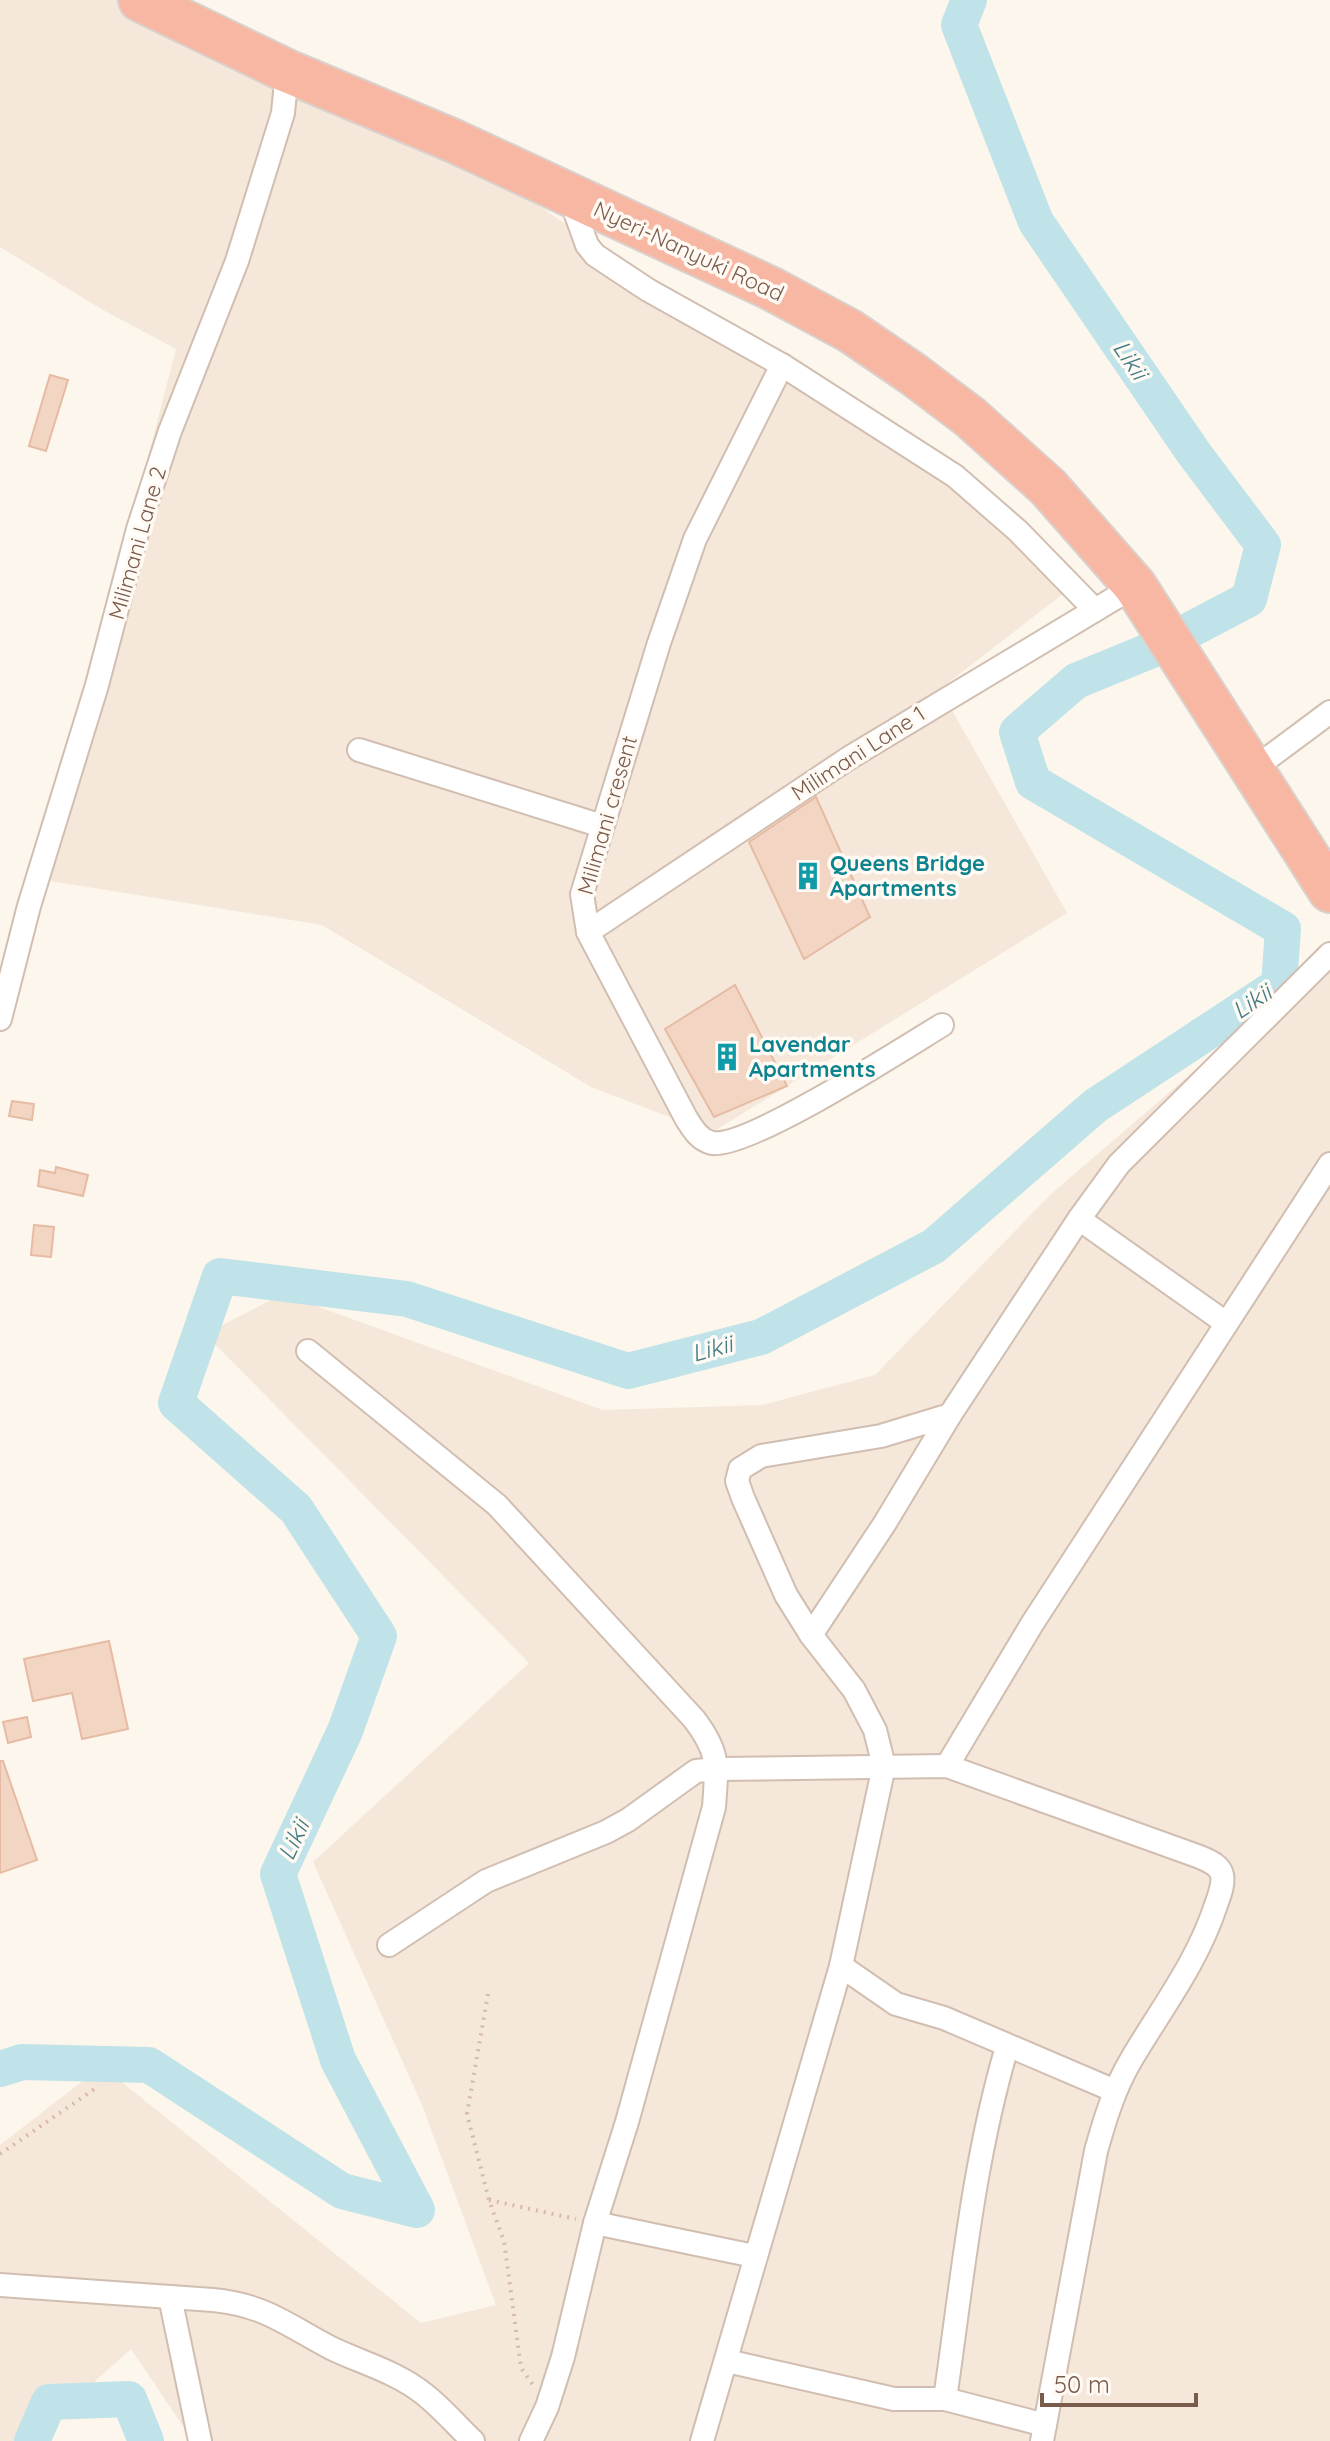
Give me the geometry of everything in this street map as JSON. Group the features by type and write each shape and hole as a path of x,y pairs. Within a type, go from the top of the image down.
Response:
{"highway":[{"name":"Nyeri-Nanyuki Road","path":"140,0 287,71 454,141 770,288 850,331 913,374 970,417 1048,487 1146,602 1252,770"},
{"path":"1252,770 1330,891"}],"street":[{"name":"Milimani Lane 2","path":"0,1019 29,906 97,685 138,529 170,431 237,261 283,113 287,71"},
{"path":"568,195 581,230 595,255 648,290 782,365 955,476 1018,531 1095,610"},
{"name":"Milimani cresent","path":"782,365 695,539 659,643 602,826 581,905 588,932 686,1118 706,1141 716,1144 761,1129 942,1025"},
{"name":"Milimani Lane 1","path":"588,932 861,750 1095,610 1146,602"},
{"path":"1252,770 1330,712"},
{"path":"359,750 602,826"},
{"path":"811,1635 885,1523 950,1415 1079,1219 1119,1164 1330,954"},
{"path":"947,1766 1032,1624 1330,1164"},
{"path":"1079,1219 1226,1323"},
{"path":"308,1351 497,1505 694,1719 710,1739 717,1769 714,1807 627,2122 595,2223 563,2357 547,2407 531,2441"},
{"path":"702,2441 841,1966 884,1766 875,1730 854,1690 811,1635 786,1595 737,1481 740,1469 761,1456 881,1436 950,1415"},
{"path":"389,1945 486,1881 628,1820 696,1771 947,1766 1200,1857 1217,1866 1222,1873 1222,1886 1211,1920 1191,1965 1115,2091 1096,2151 1043,2433 945,2399 894,2399 727,2361"},
{"path":"841,1966 896,2004 944,2018 1115,2091"},
{"path":"945,2399 979,2164 1007,2047"},
{"path":"595,2223 754,2256"},
{"path":"0,2285 238,2302 277,2316 331,2348 391,2373 423,2393 473,2441"},
{"path":"170,2297 200,2441"}],"path":[{"path":"488,1994 467,2114 489,2200 504,2241 521,2368 547,2407"},
{"path":"0,2154 99,2086"},
{"path":"489,2200 595,2223"}],"shaded area":[{"path":"0,0 122,0 529,199 653,284 970,474 1068,590 940,689 1067,913 711,1133 591,1087 322,925 38,879 176,349 103,310 0,247"},
{"path":"1330,954 1330,2441 193,2441 131,2349 28,2441 0,2441 0,2145 102,2066 421,2323 496,2305 422,2105 313,1862 529,1663 205,1334 283,1294 603,1410 762,1405 875,1375 1050,1195"}],"building":[{"path":"50,375 68,380 46,451 29,446"},
{"name":"Queens Bridge Apartments","path":"816,797 870,917 804,959 749,842"},
{"name":"Lavendar Apartments","path":"735,985 787,1086 714,1117 665,1029"},
{"path":"12,1101 34,1104 32,1120 9,1116"},
{"path":"56,1167 88,1175 83,1196 38,1186 40,1170 55,1173"},
{"path":"34,1225 54,1227 51,1257 31,1255"},
{"path":"109,1641 128,1729 82,1739 72,1693 33,1701 24,1659"},
{"path":"27,1717 31,1737 8,1743 3,1722"},
{"path":"0,1761 3,1761 37,1860 0,1873"}],"waterway":[{"name":"Likii","path":"0,2069 22,2062 149,2065 342,2191 417,2210 338,2060 278,1874 345,1731 379,1636 296,1509 176,1403 220,1276 407,1299 628,1371 761,1337 934,1246 1095,1106 1279,985 1283,929 1033,782 1017,732 1076,681 1154,649 1249,599 1263,545 1193,452 1036,222 959,25 969,0"},
{"name":"Likii","path":"32,2441 49,2402 129,2399 146,2441"}],"place":[{"name":"Queens Bridge Apartments","path":"808,876"},
{"name":"Lavendar Apartments","path":"727,1057"}]}
